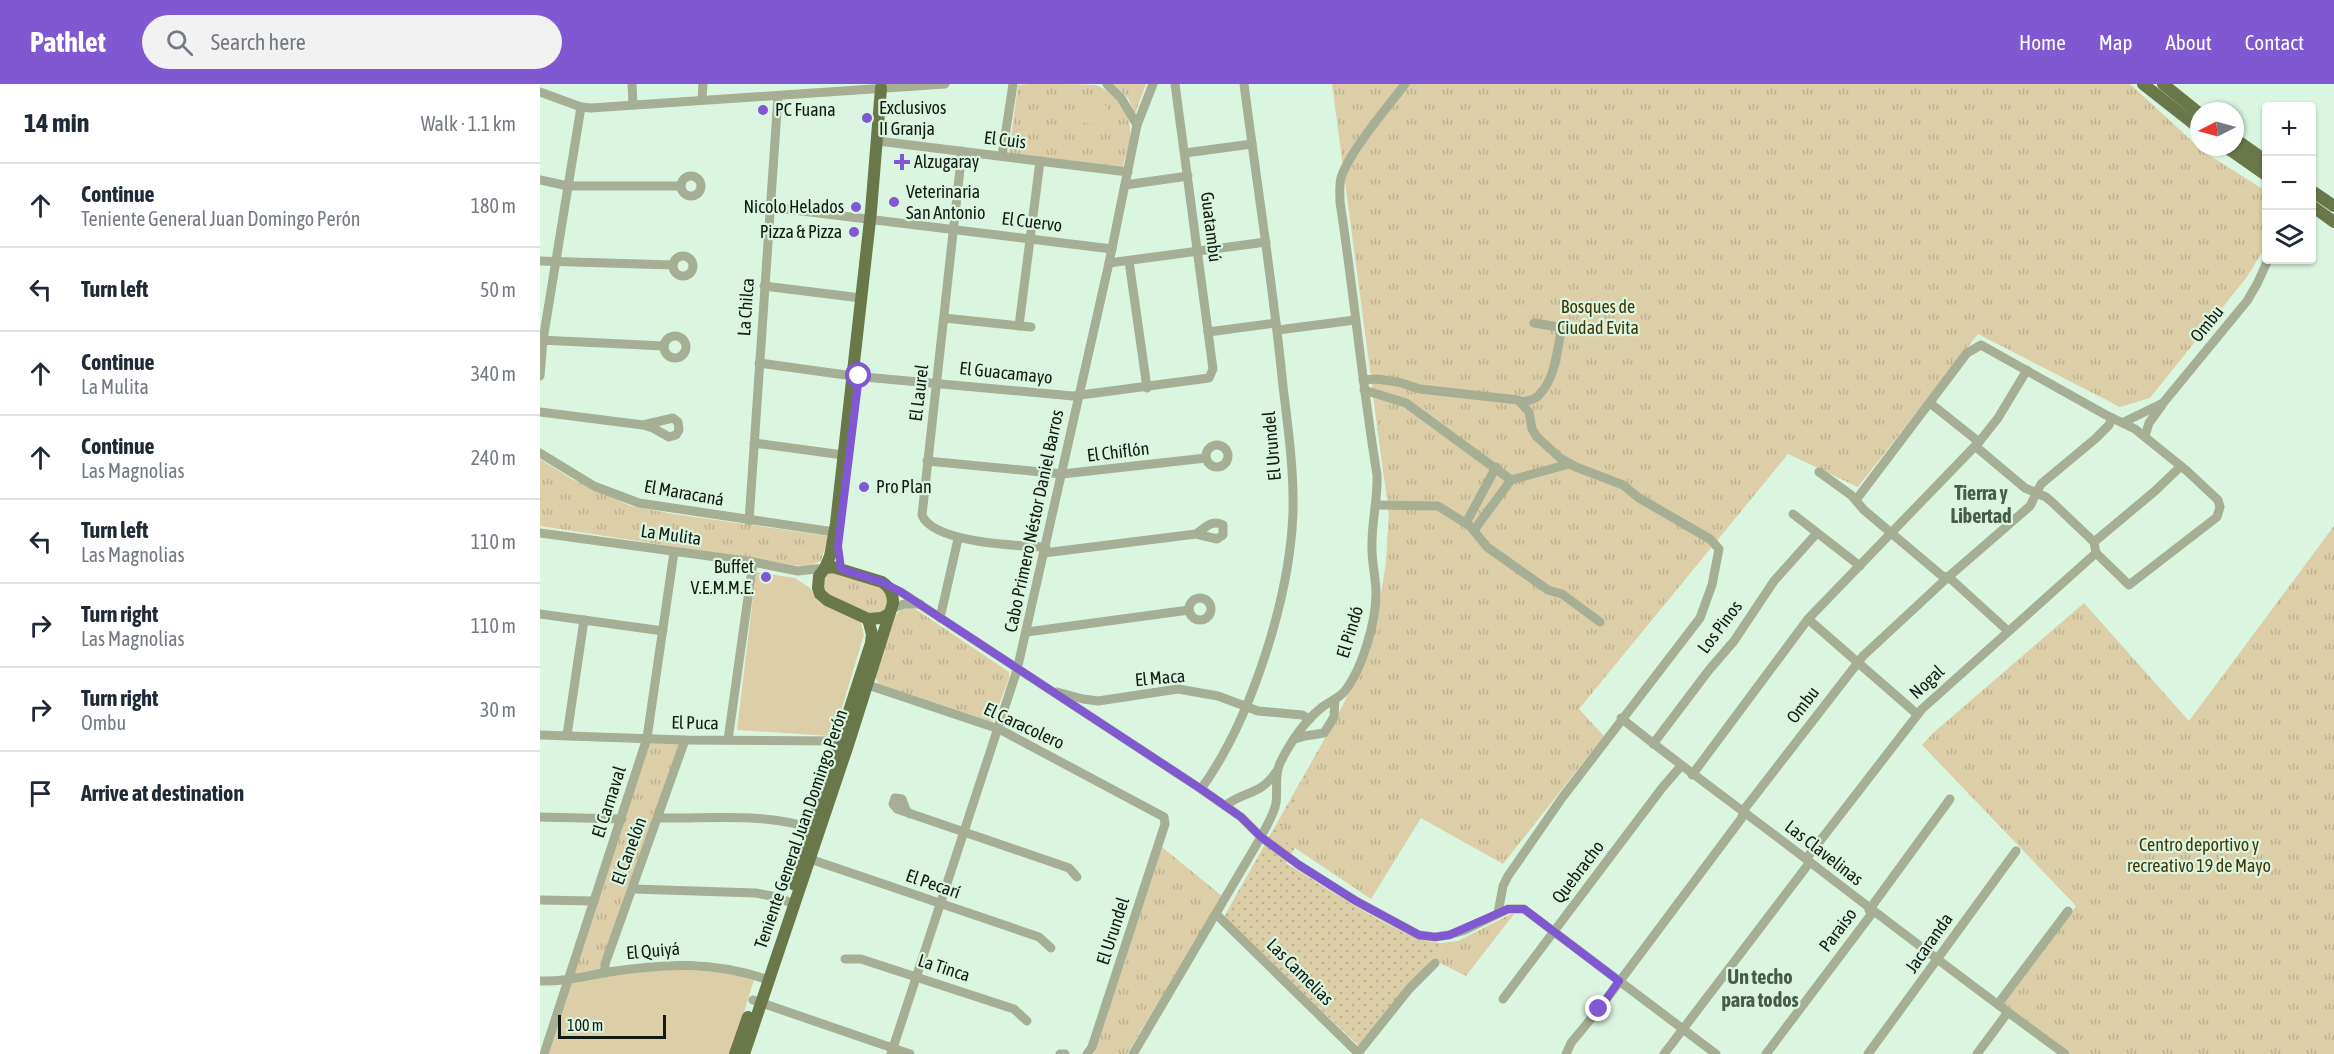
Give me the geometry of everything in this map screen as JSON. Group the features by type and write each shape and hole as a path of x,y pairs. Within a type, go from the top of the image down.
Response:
{"main road":[{"path":"2143,84 2190,121"},
{"path":"2163,84 2190,106"},
{"path":"841,569 838,546 874,220 881,141 881,86"},
{"path":"2244,145 2262,157"},
{"path":"2239,156 2262,172"},
{"path":"2316,194 2334,206"},
{"path":"2316,209 2334,222"},
{"path":"825,568 841,569 888,586 893,598 890,612 881,618 868,619 827,600 820,594 818,588 819,576 825,568 832,548 843,454 856,376 861,298 874,220"},
{"name":"Teniente General Juan Domingo Perón","path":"735,1054 757,1002 890,612"},
{"name":"Teniente General Juan Domingo Perón","path":"864,684 872,634 868,619"},
{"name":"Teniente General Juan Domingo Perón","path":"744,1054 757,1002"}],"street":[{"path":"632,84 633,105"},
{"path":"702,100 703,84"},
{"path":"540,92 581,107 778,96 881,86 945,84"},
{"path":"1002,156 1013,84"},
{"path":"1107,84 1121,98 1137,125"},
{"name":"Cabo Primero Néstor Daniel Barros","path":"892,1051 1017,670 1109,263 1137,125 1153,84"},
{"name":"Guatambú","path":"1175,84 1212,374"},
{"name":"El Urundel","path":"1201,789 1246,705 1274,626 1292,531 1291,460 1277,326 1244,84"},
{"name":"El Pindó","path":"1133,1054 1261,837 1275,807 1277,770 1293,740 1322,707 1343,693 1359,664 1374,619 1376,591 1371,549 1377,475 1340,202 1342,178 1352,157 1405,84"},
{"name":"La Chilca","path":"749,521 778,96"},
{"path":"540,376 542,340 581,107"},
{"name":"El Cuis","path":"881,141 1128,172"},
{"path":"1185,153 1252,144"},
{"name":"El Laurel","path":"958,539 926,522 922,515 962,151"},
{"path":"1019,326 1040,161"},
{"path":"1125,185 1188,176"},
{"path":"540,180 568,186 681,186"},
{"name":"El Cuervo","path":"769,207 1112,249"},
{"path":"1109,263 1266,242"},
{"path":"540,261 674,266"},
{"path":"1130,261 1147,388"},
{"name":"Ombu","path":"2145,436 2149,423 2163,403 2247,301 2266,264"},
{"path":"764,286 861,298"},
{"path":"944,318 1031,327"},
{"path":"1208,332 1355,320"},
{"path":"1521,402 1539,396 1547,385 1561,331 1559,327 1534,323"},
{"path":"542,340 664,346"},
{"path":"1856,500 1967,353 1977,346 1985,346 2112,418 2124,422 2145,436 2218,500 2220,507 2217,517 2129,585 2096,553 2094,542 2053,503 2025,488 1930,403"},
{"name":"El Guacamayo","path":"759,363 856,376 1079,396 1204,380 1212,374"},
{"path":"1692,774 1808,619 1977,444 1998,418 2026,370"},
{"path":"1364,385 1377,379 1398,382 1415,388 1510,398 1521,402 1528,412 1532,429 1538,437 1569,464 1623,485 1639,498 1710,539 1719,549 1712,585 1700,618 1562,798 1508,876 1503,886 1498,913"},
{"path":"1364,385 1406,404 1511,480"},
{"name":"Ombu","path":"2124,422 2163,403"},
{"path":"540,411 644,424"},
{"name":"Ombu","path":"1566,1054 1574,1039 1858,662 1947,578 2030,506 2041,484 2105,429 2112,418"},
{"path":"754,443 843,454"},
{"name":"El Maracaná","path":"540,453 594,486 622,498 653,506 834,532"},
{"name":"El Chiflón","path":"927,462 1062,474 1206,458"},
{"path":"1474,530 1511,480 1569,464"},
{"path":"2094,542 2181,466"},
{"path":"1466,523 1496,467"},
{"path":"1820,471 2008,631"},
{"path":"1376,505 1392,507 1433,505 1466,523 1486,547 1548,590 1562,594 1600,622"},
{"path":"1793,514 1860,566"},
{"name":"La Mulita","path":"540,533 753,562 798,571 825,568"},
{"name":"Los Pinos","path":"1653,744 1734,641 1774,581 1817,533"},
{"path":"940,618 958,539 1045,550 1196,534"},
{"name":"El Carnaval","path":"544,1054 647,738 674,552"},
{"name":"Nogal","path":"1664,1054 1917,714 2096,553"},
{"path":"728,740 753,562"},
{"name":"La Mulita","path":"798,571 813,580 818,588"},
{"path":"888,586 920,604 1201,789 1247,822 1261,837 1299,865 1356,901 1419,935 1435,937 1449,935 1508,909 1519,908 1554,931 1716,1054"},
{"path":"890,612 901,605 920,604"},
{"path":"1027,632 1189,610"},
{"path":"540,614 663,631"},
{"path":"1808,619 1917,714"},
{"path":"567,735 584,620"},
{"name":"El Caracolero","path":"864,684 999,729 1165,819"},
{"name":"El Maca","path":"1046,688 1098,701 1178,689 1218,696 1258,711 1302,715 1310,719"},
{"path":"1293,740 1324,733 1334,717 1335,699"},
{"name":"Las Clavelinas","path":"1622,718 1871,911 2065,1054"},
{"name":"El Puca","path":"540,735 844,744"},
{"name":"El Canelón","path":"605,973 605,964 685,740"},
{"name":"Quebracho","path":"1503,999 1681,766"},
{"path":"1225,806 1231,801 1259,790 1270,781 1277,770"},
{"name":"Paraiso","path":"1766,1054 1950,799"},
{"path":"910,814 1069,868 1077,877"},
{"path":"540,817 622,819"},
{"path":"658,818 772,820 815,829"},
{"name":"El Urundel","path":"1088,1053 1165,819"},
{"name":"Jacaranda","path":"1868,1054 2016,851"},
{"name":"El Pecarí","path":"806,858 1039,937 1052,948"},
{"path":"633,889 756,893 790,903"},
{"path":"540,900 594,901"},
{"path":"1998,1004 2068,910"},
{"name":"Las Camelias","path":"1216,914 1359,1054"},
{"name":"La Tinca","path":"845,959 861,959 1014,1009 1027,1021"},
{"path":"1359,1054 1410,988 1435,963"},
{"name":"El Quiyá","path":"540,981 567,981 605,973 678,964 728,969 765,979"},
{"path":"757,1002 892,1051 910,1054"},
{"path":"1977,1054 2008,1012"},
{"path":"1060,1054 1065,1054"}],"green space":[{"path":"1114,84 1146,84 1135,114 1128,98"},
{"name":"Bosques de Ciudad Evita","path":"1332,84 2130,84 2190,139 2190,156 2210,156 2262,188 2262,253 2247,277 2150,398 2120,407 1978,334 1858,487 1788,454 1579,709 1604,736 1503,864 1421,818 1371,899 1277,836 1367,657 1386,564 1389,514"},
{"path":"1018,85 1095,85 1114,97 1124,109 1130,130 1123,167 1009,153"},
{"path":"1078,101 1107,106 1103,126 1074,121"},
{"path":"1372,388 1496,401 1330,787 1286,863 1386,923 1427,941 1442,943 1438,955 1432,959 1359,1046 1225,919 1225,915 1351,692 1367,657 1386,564 1389,514"},
{"path":"540,459 574,480 631,506 828,536 821,561 807,567 540,526"},
{"name":"Centro deportivo y recreativo 19 de Mayo","path":"2334,526 2334,1054 2071,1054 2002,1003 2076,906 1922,745 2084,603 2189,721"},
{"path":"837,571 883,589 889,601 887,609 875,616 827,595 822,590 825,574"},
{"path":"756,572 795,578 810,588 818,601 861,622 864,635 834,734 830,736 737,730"},
{"path":"911,608 1009,672 1009,678 993,721 879,684 875,677 895,615 903,609"},
{"path":"647,738 685,740 605,973 567,981"},
{"path":"1162,847 1222,896 1127,1054 1094,1054"},
{"path":"1514,914 1466,976 1432,959 1438,955 1442,943 1458,941"},
{"path":"653,968 730,972 754,980 731,1054 546,1054 570,984 576,981"}],"place":[{"name":"PC Fuana","path":"763,110"},
{"name":"Exclusivos II Granja","path":"867,118"},
{"name":"Alzugaray","path":"902,162"},
{"name":"Veterinaria San Antonio","path":"894,202"},
{"name":"Nicolo Helados","path":"856,207"},
{"name":"Pizza & Pizza","path":"854,232"},
{"name":"Pro Plan","path":"864,487"},
{"name":"Buffet V.E.M.M.E.","path":"766,577"}],"district":[{"name":"Tierra y Libertad","path":"1981,504"},
{"name":"Un techo para todos","path":"1760,988"}],"route":[{"path":"859,376 838,546 841,569 882,582 901,592 1201,789 1241,817 1261,837 1299,865 1356,901 1412,932 1425,937 1449,935 1465,930 1508,909 1524,909 1619,981 1599,1009"}]}
